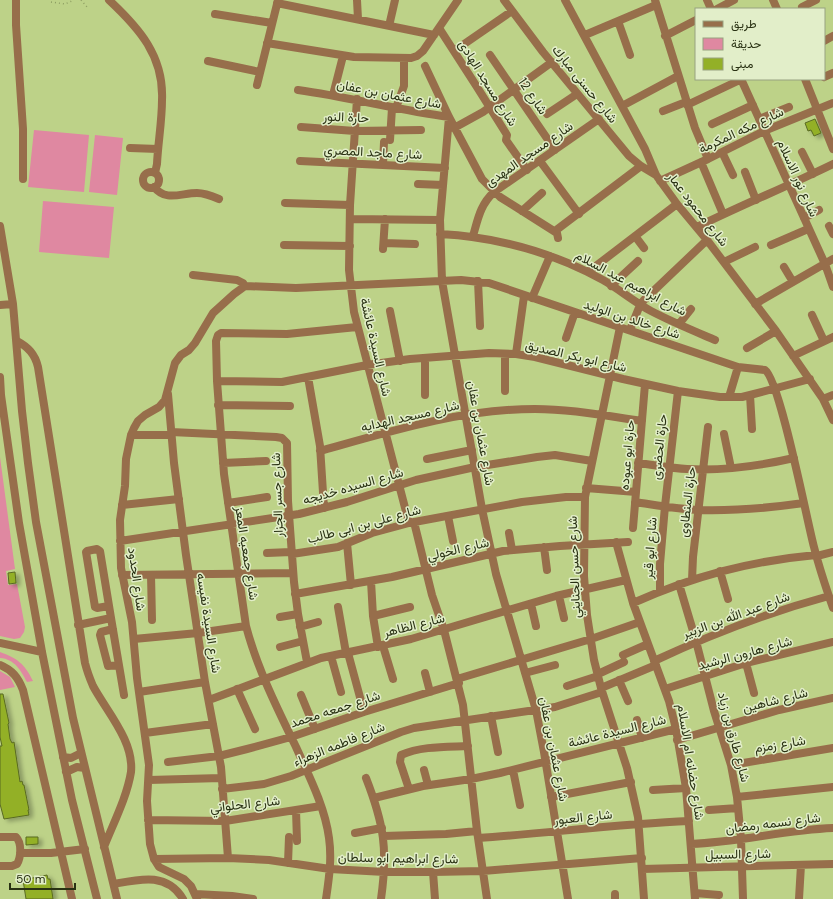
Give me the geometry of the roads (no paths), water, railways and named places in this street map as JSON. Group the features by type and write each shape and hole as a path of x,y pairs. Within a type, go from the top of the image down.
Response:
{"street":[{"path":"16,0 16,25 23,129 23,179"},
{"path":"110,0 140,32 148,44 159,71 162,85 162,99 155,173 159,181 154,187"},
{"path":"357,0 358,19"},
{"path":"389,26 395,0"},
{"path":"267,43 360,58 404,59 417,56 424,51 458,0"},
{"name":"شارع حسنى مبارك","path":"504,0 577,94 629,156 658,178"},
{"path":"719,8 734,0"},
{"path":"802,7 816,0"},
{"name":"شارع محمود عمار","path":"568,1 645,149 658,178 677,204 708,240 776,331 823,399 833,420"},
{"path":"257,85 277,2 389,26 436,32"},
{"path":"585,35 655,3 723,214"},
{"path":"454,51 512,11"},
{"path":"215,14 272,23"},
{"path":"618,21 630,55"},
{"path":"665,36 695,21"},
{"name":"شارع مسجد الهادى","path":"436,32 454,51 508,135 506,140 527,170"},
{"name":"شارع 12","path":"490,55 555,150"},
{"path":"334,95 343,56"},
{"path":"383,165 387,141 391,130 394,108 404,86 404,59"},
{"path":"208,61 260,72"},
{"path":"454,128 490,107 552,62"},
{"path":"426,66 454,128 482,179 494,192 556,234 578,214 641,166"},
{"path":"622,106 678,76"},
{"path":"663,111 686,103 739,80"},
{"name":"شارع نور الاسلام","path":"741,80 825,264 833,287"},
{"path":"805,80 831,141 833,150"},
{"name":"شارع عثمان بن عفان","path":"298,90 357,99 394,108 449,117 440,220 442,281 482,509 507,611 536,710 568,899"},
{"path":"547,114 577,94"},
{"name":"شارع السيدة عائشة","path":"357,99 350,205 349,270 354,312 399,485 444,630 458,681 465,720 471,779 487,899"},
{"name":"شارع مكه المكرمة","path":"658,178 705,160 764,131 833,103"},
{"path":"712,124 752,105"},
{"path":"758,119 789,107"},
{"name":"شارع مسجد المهدى","path":"473,236 486,199 599,120"},
{"name":"حارة النور","path":"301,127 355,130 421,130"},
{"path":"130,148 158,149"},
{"path":"722,152 733,175"},
{"path":"802,152 813,174"},
{"name":"شارع ماجد المصري","path":"300,161 445,168"},
{"path":"540,161 578,214"},
{"path":"697,227 723,214 789,186 833,164"},
{"path":"155,173 152,172 146,174 142,179 146,187 154,187 162,194 169,196 197,193 207,194 219,199"},
{"path":"745,172 756,200"},
{"path":"418,184 443,185"},
{"path":"522,211 542,193"},
{"path":"285,203 350,205"},
{"path":"588,272 677,204"},
{"path":"804,218 819,210"},
{"path":"350,219 440,220"},
{"path":"385,220 383,246 415,244"},
{"path":"0,226 13,304 28,463 36,522 73,718 117,899"},
{"path":"771,245 808,228"},
{"name":"شارع ابراهيم عبد السلام","path":"440,234 473,236 508,243 575,265 612,286 640,305 715,340"},
{"path":"635,236 644,248"},
{"path":"630,330 640,305 708,240"},
{"path":"284,246 350,246"},
{"path":"724,262 755,247"},
{"path":"516,354 528,297 550,256"},
{"path":"755,304 833,259"},
{"path":"612,286 638,261"},
{"path":"784,267 793,282"},
{"name":"شارع خالد بن الوليد","path":"193,275 237,280 245,286 273,288 461,280 478,281 489,283 738,367 765,370 768,373 775,389 794,458 816,556 833,608"},
{"path":"478,281 480,326"},
{"name":"شارع الحدود","path":"154,859 150,844 148,820 149,764 139,692 132,622 122,575 120,520 125,486 126,459 131,436 138,421 159,407 165,400 175,363 181,355 189,350 195,343 213,313 245,286"},
{"path":"0,305 13,304"},
{"path":"679,324 692,309"},
{"path":"390,311 400,361"},
{"path":"566,338 575,312"},
{"path":"812,315 824,341"},
{"name":"شارع جمعيه المعز","path":"326,899 330,869 329,837 321,806 307,771 264,679 246,626 223,463 218,405 216,338 221,333 287,334 357,327"},
{"name":"شارع حسن الجنايني","path":"620,327 585,492 583,544 585,590 591,639 602,690 631,782 639,824 644,899"},
{"path":"747,348 776,331"},
{"path":"793,356 833,337"},
{"path":"16,341 28,348 33,354 38,367 85,663 90,679 125,740 130,760 130,772 126,792 104,848"},
{"name":"شارع ابو بكر الصديق","path":"217,381 282,382 367,365 425,358 489,353 516,354 535,357 678,391 729,397 750,395 810,380"},
{"path":"505,391 506,354"},
{"path":"425,358 425,395"},
{"path":"729,397 738,367"},
{"path":"0,377 1,398 19,523 42,652 66,772 97,899"},
{"path":"308,377 320,451 324,508"},
{"name":"حارة ابو عبوده","path":"633,528 645,384"},
{"name":"شارع السيدة نفيسه","path":"167,391 183,532 205,682 214,724 222,778 228,858"},
{"name":"حارة الحضرى","path":"665,506 678,391"},
{"path":"750,395 752,429"},
{"path":"823,399 833,395"},
{"path":"218,405 290,406"},
{"name":"شارع مسجد الهدايه","path":"320,451 429,421 504,410 562,410 642,421"},
{"name":"حارة المنطاوى","path":"692,580 698,510 708,427"},
{"name":"شارع جسر الجزار","path":"131,436 171,434 276,437 282,438 287,443 288,515 291,553 300,627 308,662"},
{"path":"724,434 731,468"},
{"path":"427,459 472,450"},
{"name":"شارع السيده خديجه","path":"120,541 231,525 324,508 416,480 474,467 555,455 592,461"},
{"path":"638,463 704,469 731,468 772,463 794,458"},
{"path":"223,463 266,461"},
{"name":"شارع على بن ابى طالب","path":"267,553 291,553 329,549 372,533 411,523 522,502 566,497 585,492 636,492"},
{"path":"228,504 267,497"},
{"path":"122,505 179,499"},
{"path":"635,502 698,510 753,509 804,503"},
{"name":"شارع ابو قير","path":"660,592 660,564 665,506"},
{"path":"448,516 453,541"},
{"path":"509,533 512,550"},
{"path":"347,542 351,585"},
{"name":"شارع حضانه ام الاسلام","path":"616,542 633,603 665,689 676,729 686,788 692,844 695,896"},
{"name":"شارع الخولي","path":"295,594 371,581 492,553 544,547 628,542"},
{"path":"544,547 547,570"},
{"path":"109,606 95,607 86,553 87,551 99,550 109,606 113,629 124,695"},
{"path":"633,603 679,584 720,571 762,562 816,556 833,552"},
{"path":"720,571 728,600"},
{"path":"122,575 293,572"},
{"path":"151,575 152,620"},
{"name":"شارع الظاهر","path":"209,700 308,662 444,630 558,596 626,580"},
{"path":"371,581 373,616 380,646 393,679"},
{"name":"شارع طارق بن زياد","path":"679,584 731,765 737,797 741,839 743,899"},
{"path":"558,596 564,618"},
{"name":"شارع عبد الله بن الزبير","path":"536,710 567,704 602,690 696,641 762,616 829,596"},
{"path":"531,604 536,626"},
{"path":"338,607 347,653 364,712"},
{"path":"373,616 410,607"},
{"path":"280,617 298,614"},
{"path":"78,625 111,618"},
{"path":"300,627 318,622"},
{"name":"شارع جمعه محمد","path":"168,762 219,756 291,737 640,622"},
{"path":"134,638 198,633 246,626"},
{"path":"113,629 101,632 100,635 108,666 119,665"},
{"path":"280,647 303,640"},
{"name":"شارع هارون الرشيد","path":"665,689 746,663 833,642"},
{"path":"0,643 42,652"},
{"path":"567,686 598,675 648,644"},
{"path":"331,656 341,692"},
{"path":"746,663 754,693"},
{"path":"0,665 8,668 15,674 21,686 72,899"},
{"path":"525,672 554,665"},
{"path":"425,673 430,692"},
{"path":"619,680 628,701"},
{"path":"139,692 205,682"},
{"path":"237,689 255,729"},
{"path":"301,695 315,729"},
{"name":"شارع شاهين","path":"677,740 779,710 833,698"},
{"name":"شارع فاطمه الزهراء","path":"222,789 264,784 307,771 402,732 427,725 536,710"},
{"path":"491,716 498,752"},
{"path":"637,720 642,738"},
{"path":"145,732 214,724"},
{"name":"شارع السيدة عائشة","path":"374,798 409,789 471,779 513,770 676,729"},
{"path":"409,789 400,758 401,755 430,748 468,746"},
{"name":"شارع زمزم","path":"731,765 833,748"},
{"path":"63,757 71,758 81,754"},
{"path":"66,772 77,767 85,768"},
{"path":"424,770 428,786"},
{"path":"513,770 520,805"},
{"path":"149,780 222,778"},
{"path":"366,778 374,798 383,832 385,872 381,899"},
{"path":"551,797 631,782"},
{"path":"737,797 833,787"},
{"path":"653,790 686,788"},
{"name":"شارع الحلواني","path":"148,820 225,820 321,806"},
{"path":"710,810 738,808"},
{"path":"296,810 297,841"},
{"name":"شارع العبور","path":"355,833 383,832 478,834 557,832 689,821"},
{"name":"شارع نسمه رمضان","path":"692,844 833,828"},
{"path":"0,837 13,837 18,839 20,843 20,859 17,864 12,866 0,866"},
{"path":"288,863 289,837"},
{"path":"20,852 60,852 85,849"},
{"name":"شارع ابراهيم ابو سلطان","path":"154,859 228,858 269,860 330,869 385,872 483,872 642,858"},
{"path":"154,859 159,867 184,879 196,897 232,896 253,899"},
{"name":"شارع السبيل","path":"642,869 833,864"},
{"path":"799,899 801,865"},
{"path":"433,872 435,899"},
{"path":"114,884 141,878 155,879 168,884 176,890 183,899"},
{"path":"695,896 719,895"}]}
